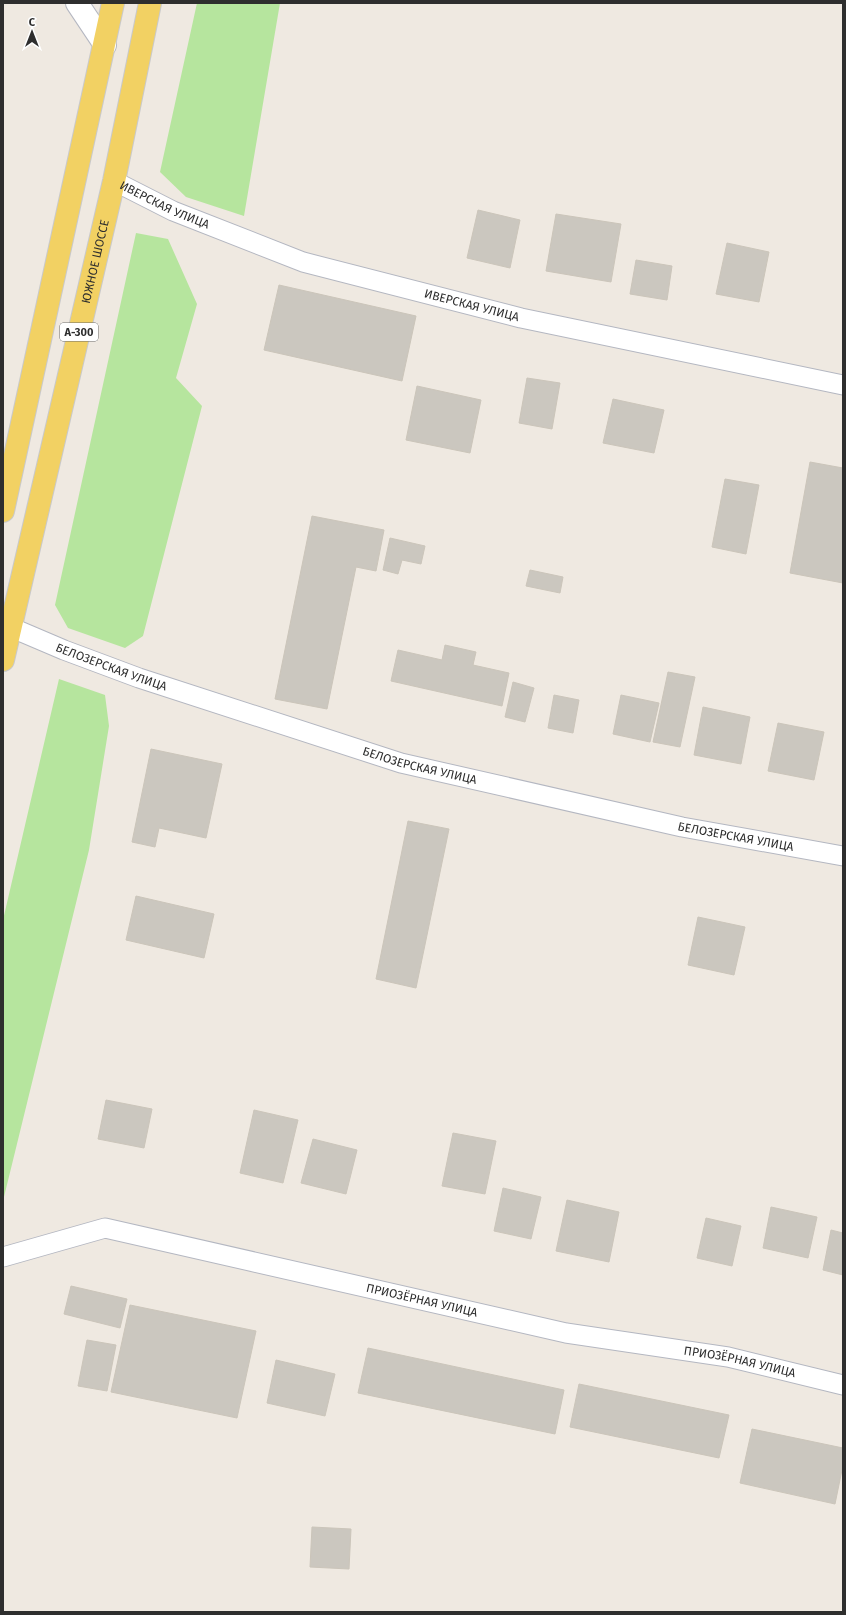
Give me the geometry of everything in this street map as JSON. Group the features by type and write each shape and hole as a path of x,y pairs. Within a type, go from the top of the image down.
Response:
{"main road":[{"path":"77,3 105,45"},
{"name":"А-300","path":"3,511 114,3"},
{"name":"ЮЖНОЕ ШОССЕ","path":"3,660 114,181 150,3"}],"street":[{"name":"ИВЕРСКАЯ УЛИЦА","path":"114,181 173,211 303,262 521,318 843,385"},
{"name":"БЕЛОЗЕРСКАЯ УЛИЦА","path":"10,627 64,650 139,678 401,763 682,827 843,856"},
{"name":"ПРИОЗЁРНАЯ УЛИЦА","path":"3,1257 105,1228 566,1332 728,1357 843,1385"}],"green space":[{"path":"197,3 280,3 244,216 186,197 160,172"},
{"path":"136,233 168,239 197,304 176,378 202,406 143,636 125,648 68,628 55,605"},
{"path":"59,679 105,695 109,726 89,850 3,1201 3,920"}],"building":[{"path":"478,210 520,220 510,268 467,258"},
{"path":"556,214 621,224 611,282 546,271"},
{"path":"727,243 769,252 759,302 716,294"},
{"path":"636,260 672,266 667,300 630,294"},
{"path":"279,285 416,316 402,381 264,350"},
{"path":"527,378 560,383 552,429 519,423"},
{"path":"417,386 481,400 470,453 406,440"},
{"path":"613,399 664,410 654,453 603,443"},
{"path":"810,462 843,468 843,583 790,573"},
{"path":"725,479 759,485 746,554 712,547"},
{"path":"312,516 384,530 376,571 356,567 327,709 275,699"},
{"path":"390,538 425,546 421,564 402,560 398,574 383,570"},
{"path":"530,570 563,577 560,593 526,586"},
{"path":"445,645 476,652 473,665 509,673 502,706 391,681 398,650 442,660"},
{"path":"668,672 695,677 680,747 653,742"},
{"path":"513,682 534,688 525,722 505,717"},
{"path":"554,695 579,700 573,733 548,728"},
{"path":"621,695 659,703 650,742 613,734"},
{"path":"703,707 750,717 741,764 694,755"},
{"path":"778,723 824,732 814,780 768,771"},
{"path":"151,749 222,764 206,838 159,828 155,847 132,842"},
{"path":"408,821 449,829 416,988 376,979"},
{"path":"136,896 214,914 204,958 126,940"},
{"path":"698,917 745,927 734,975 688,965"},
{"path":"106,1100 152,1109 144,1148 98,1139"},
{"path":"254,1110 298,1120 283,1183 240,1173"},
{"path":"453,1133 496,1141 485,1194 442,1186"},
{"path":"313,1139 357,1150 346,1194 301,1183"},
{"path":"503,1188 541,1197 531,1239 494,1231"},
{"path":"567,1200 619,1212 609,1262 556,1251"},
{"path":"771,1207 817,1217 808,1258 763,1248"},
{"path":"706,1218 741,1226 732,1266 697,1258"},
{"path":"831,1230 843,1233 843,1275 823,1270"},
{"path":"71,1286 127,1299 120,1328 64,1314"},
{"path":"130,1305 256,1331 237,1418 111,1392"},
{"path":"87,1340 116,1345 107,1391 78,1386"},
{"path":"368,1348 564,1390 555,1434 358,1393"},
{"path":"276,1360 335,1374 325,1416 267,1403"},
{"path":"579,1384 729,1415 719,1458 570,1427"},
{"path":"752,1429 843,1448 843,1465 835,1504 740,1483"},
{"path":"312,1527 351,1529 349,1569 310,1567"}]}
